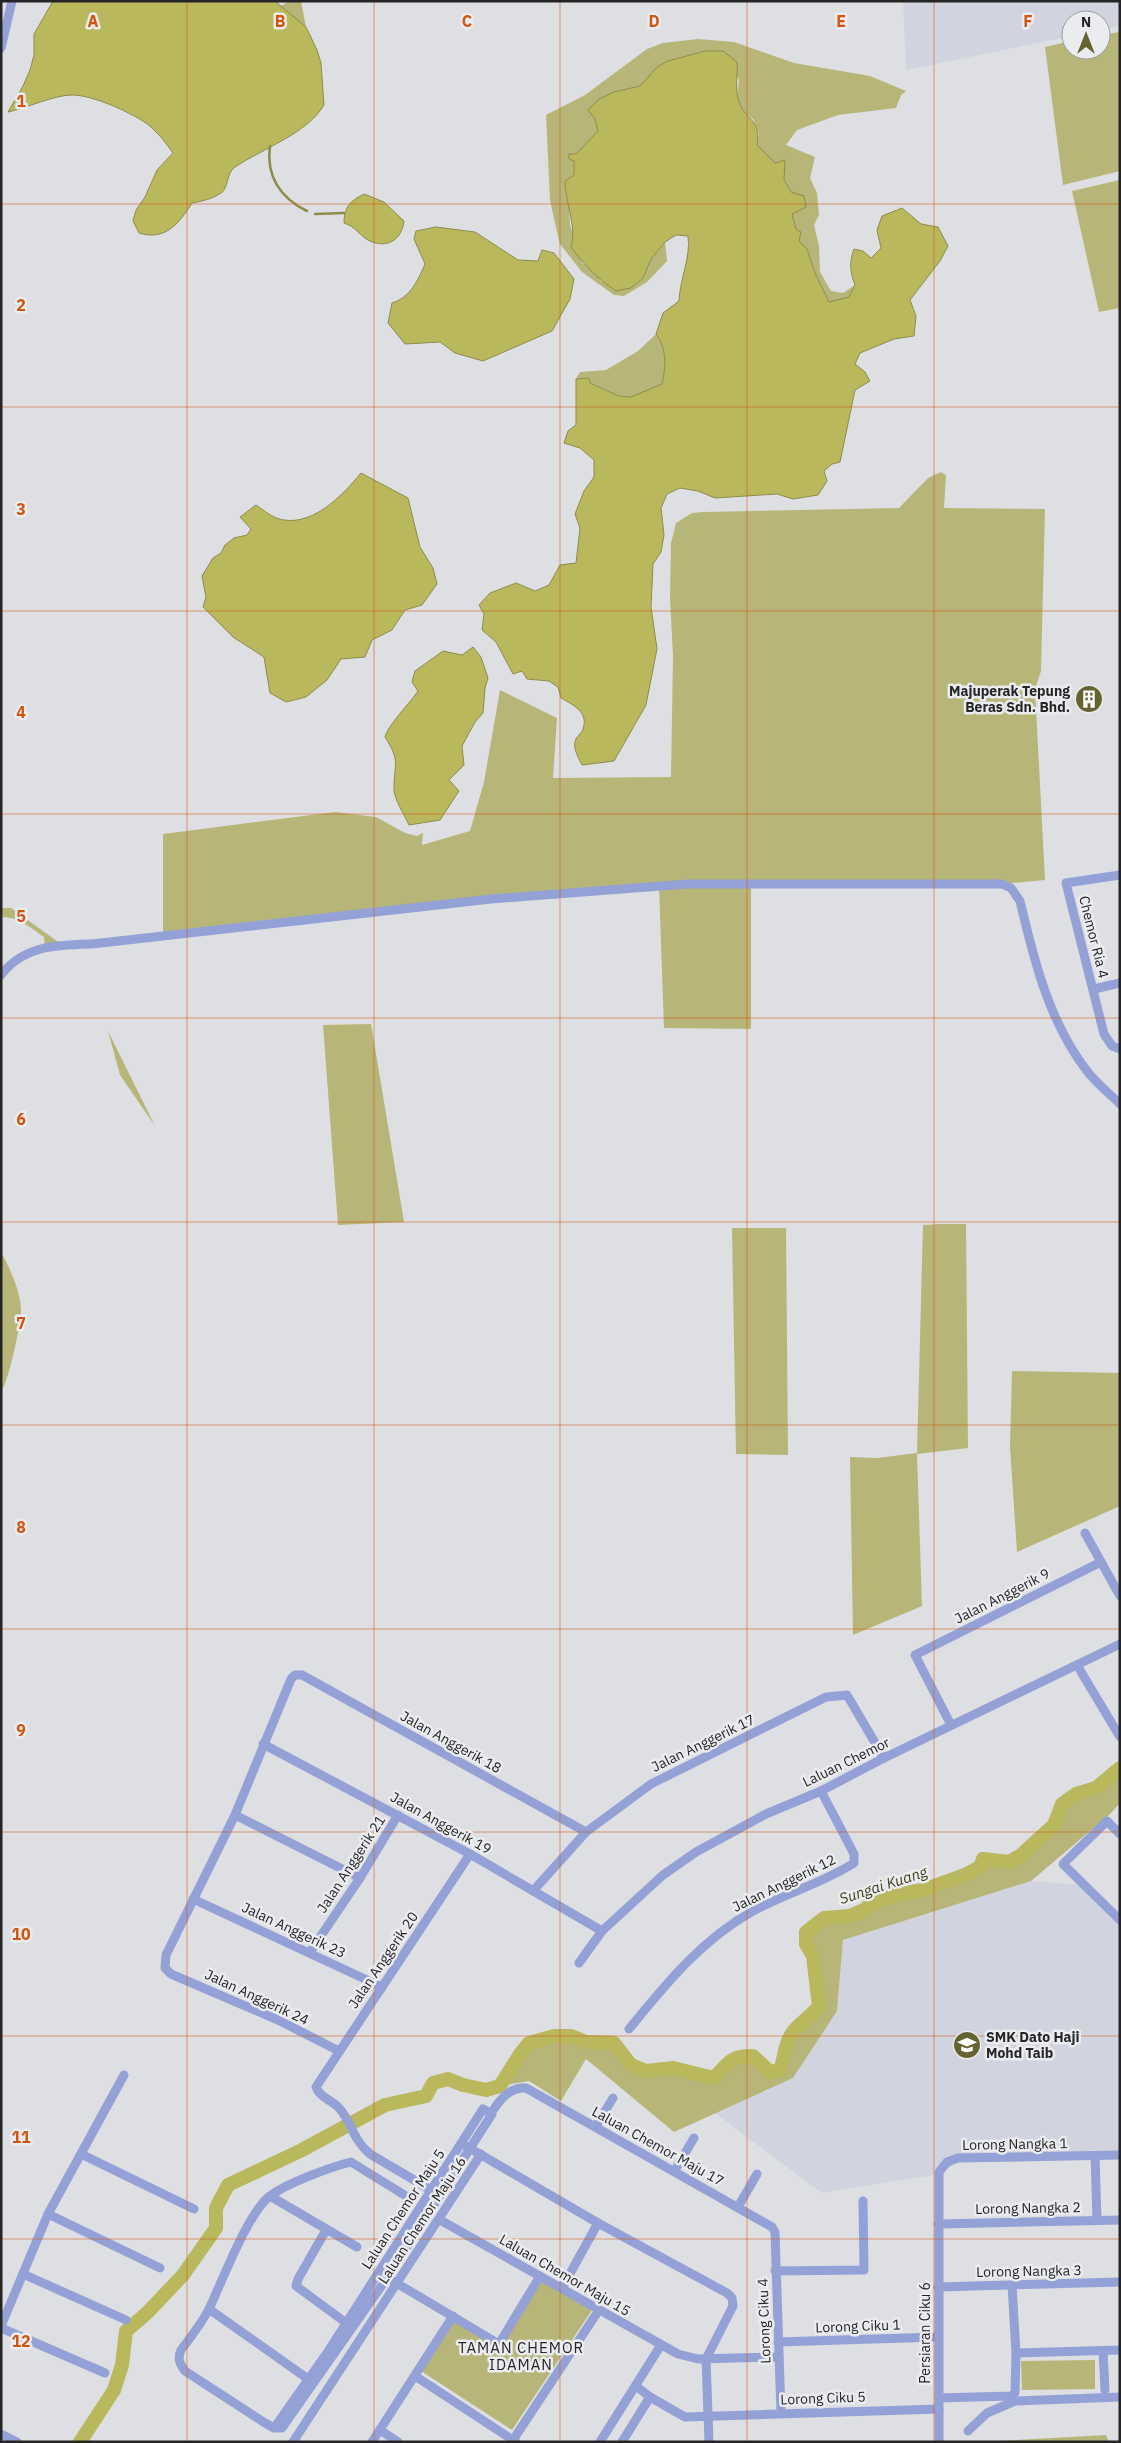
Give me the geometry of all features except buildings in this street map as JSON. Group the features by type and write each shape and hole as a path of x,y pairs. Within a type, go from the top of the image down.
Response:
{"street":[{"path":"1,48 12,1"},
{"name":"Chemor Ria 4","path":"1120,875 1066,884 1104,1034 1112,1046 1120,1049"},
{"path":"1,975 16,960 30,952 61,944 92,944 491,899 687,884 1002,884 1011,888 1020,901 1045,992 1076,1055 1088,1072 1120,1104"},
{"path":"1094,989 1120,983"},
{"path":"1085,1533 1120,1596"},
{"name":"Jalan Anggerik 9","path":"951,1725 915,1655 1101,1562"},
{"name":"Laluan Chemor","path":"579,1963 602,1931 662,1875 696,1852 766,1814 821,1791 951,1725 1120,1644"},
{"path":"1077,1665 1120,1737"},
{"name":"Jalan Anggerik 18","path":"264,1744 290,1679 295,1675 302,1675 586,1832"},
{"name":"Jalan Anggerik 17","path":"533,1891 586,1832 638,1794 674,1771 826,1697 847,1695 884,1758"},
{"path":"193,1899 235,1815 264,1744"},
{"name":"Jalan Anggerik 19","path":"264,1744 470,1854 602,1931"},
{"name":"Jalan Anggerik 12","path":"629,2029 665,1986 715,1935 753,1911 854,1863 854,1854 821,1791"},
{"path":"235,1815 360,1878"},
{"name":"Jalan Anggerik 21","path":"310,1952 360,1878 398,1815"},
{"path":"1120,1834 1107,1821 1064,1864 1120,1920"},
{"name":"Jalan Anggerik 20","path":"431,2190 370,2154 356,2140 340,2108 318,2092 316,2087 470,1854"},
{"name":"Jalan Anggerik 23","path":"193,1899 382,1987"},
{"name":"Jalan Anggerik 24","path":"193,1899 166,1954 165,1968 171,1974 278,2020 339,2051"},
{"path":"105,2373 1,2327 48,2214 124,2075"},
{"name":"Laluan Chemor Maju 17","path":"493,2111 504,2095 517,2089 526,2088 675,2170 772,2226 775,2232 775,2271"},
{"path":"596,2126 613,2098"},
{"name":"Laluan Chemor Maju 5","path":"209,2309 179,2355 179,2363 185,2371 274,2428 311,2381 329,2350 348,2325 470,2148 493,2111 482,2109 431,2190 382,2275"},
{"path":"675,2170 694,2138"},
{"path":"461,2143 480,2154"},
{"path":"81,2154 194,2209"},
{"name":"Laluan Chemor Maju 16","path":"293,2442 440,2220 480,2154 598,2223 728,2293 732,2298 733,2306 706,2359"},
{"name":"Lorong Nangka 1","path":"938,2224 939,2172 948,2162 958,2158 1120,2155"},
{"path":"1095,2156 1096,2220"},
{"path":"311,2381 209,2309 247,2230 270,2196 302,2180 351,2162 406,2196"},
{"path":"738,2207 757,2174"},
{"path":"270,2196 357,2248"},
{"name":"Lorong Ciku 4","path":"781,2413 775,2271 864,2270 863,2201"},
{"path":"48,2214 160,2268"},
{"name":"Laluan Chemor Maju 15","path":"440,2220 678,2354 706,2359 779,2357"},
{"name":"Lorong Nangka 2","path":"938,2224 1120,2220"},
{"path":"562,2288 598,2223"},
{"name":"Persiaran Ciku 6","path":"938,2224 939,2442"},
{"path":"326,2230 298,2278 296,2286 348,2325"},
{"path":"23,2274 126,2320"},
{"path":"382,2275 500,2344 540,2276"},
{"name":"Lorong Nangka 3","path":"938,2287 1120,2282"},
{"path":"939,2398 1011,2396 1015,2393 1016,2353 1012,2285"},
{"path":"415,2376 515,2441 599,2310"},
{"path":"372,2442 453,2316"},
{"name":"Lorong Ciku 1","path":"778,2342 938,2337"},
{"path":"600,2442 661,2345"},
{"path":"1016,2353 1120,2350"},
{"path":"1103,2351 1105,2390"},
{"path":"706,2359 709,2442"},
{"name":"Lorong Ciku 5","path":"636,2386 679,2416 939,2409"},
{"path":"622,2442 650,2397"},
{"path":"968,2430 992,2410 1015,2401 1120,2397"},
{"path":"380,2430 398,2442"},
{"path":"1,2434 17,2442"}],"shaded area":[{"path":"53,1 275,1 306,27 317,50 321,63 324,105 317,115 296,132 235,167 230,173 224,191 204,201 192,203 182,218 170,229 156,235 139,233 133,221 136,210 145,197 157,170 173,153 150,126 113,106 91,98 72,95 57,97 8,112 30,70 34,55 34,34"},
{"path":"289,1 301,1 306,27 281,6"},
{"path":"903,1 1120,1 1120,26 1111,28 1111,10 1061,10 1061,38 906,70"},
{"path":"1120,32 1120,171 1063,185 1045,47 1061,43 1061,60 1111,60 1111,33"},
{"path":"698,39 734,42 794,63 870,76 906,91 901,95 896,108 838,115 797,130 786,145 815,157 810,178 817,193 819,215 814,225 819,246 820,272 831,291 843,293 855,285 849,298 829,302 815,273 807,249 799,241 792,214 791,192 784,180 785,160 775,163 757,145 759,133 753,119 742,111 737,95 739,80 723,51 705,51 668,61 657,67 640,86 614,92 595,119 599,130 576,154 569,154 569,159 574,160 574,175 565,182 565,190 569,199 570,225 582,263 590,267 601,281 643,278 651,259 665,242 667,261 647,282 624,296 614,295 582,272 560,244 550,200 546,115 585,95 647,49 663,43"},
{"path":"705,51 723,51 737,62 737,95 740,105 757,129 757,145 775,163 785,160 784,180 791,192 804,196 806,207 792,214 796,229 801,232 799,241 807,249 815,273 829,302 849,297 855,285 851,267 854,249 863,251 871,258 881,248 877,230 882,216 902,208 921,224 938,227 948,246 940,261 910,300 916,316 914,336 894,339 860,353 855,364 865,372 870,381 855,390 840,462 832,464 824,471 827,481 818,495 793,499 777,494 715,498 698,491 680,488 667,494 661,508 664,535 661,552 653,564 651,607 657,649 646,705 614,761 582,765 576,752 575,742 583,729 584,718 582,714 575,706 561,698 558,687 549,681 527,679 522,671 513,674 496,642 482,630 484,614 479,605 490,593 516,583 535,591 549,585 560,565 576,563 580,528 575,514 584,491 594,477 594,460 580,448 564,443 568,431 576,425 576,379 589,378 590,383 619,396 631,397 662,384 665,358 660,340 656,334 663,313 679,301 687,260 688,236 676,235 665,242 651,259 643,278 631,288 616,291 597,276 571,247 573,231 565,181 574,175 574,161 569,159 569,154 576,154 598,131 595,119 588,110 599,99 614,92 640,86 657,67 668,61"},
{"path":"1120,180 1120,308 1099,312 1072,191"},
{"path":"364,194 384,202 404,221 400,233 393,241 383,244 370,241 344,223 345,213 349,205"},
{"path":"436,227 475,232 518,260 538,261 542,250 554,253 574,279 570,299 552,331 483,361 455,353 440,342 405,344 388,323 392,303 409,292 425,264 414,239 416,231"},
{"path":"656,334 660,340 665,358 662,384 631,397 620,396 590,383 589,378 576,379 580,372 606,370 638,351"},
{"path":"941,472 946,475 944,508 1045,509 1041,671 1035,689 1045,880 1002,884 751,883 751,1029 664,1028 659,886 163,935 163,834 335,812 376,817 405,833 417,836 423,833 422,845 470,831 484,782 500,690 557,718 553,778 671,777 673,656 670,598 671,543 676,523 692,513 703,512 899,508 928,478"},
{"path":"361,473 408,498 420,547 433,568 437,584 422,605 405,610 392,630 372,640 365,657 341,659 327,680 306,697 286,702 270,693 264,657 233,637 203,607 206,597 202,576 213,558 221,553 225,545 234,538 247,535 251,529 240,517 256,505 276,518 301,519 313,515 335,501"},
{"path":"473,647 481,657 488,678 485,688 483,713 475,722 462,746 464,765 449,780 459,791 440,820 409,825 394,793 396,763 393,752 385,737 395,720 418,691 412,682 415,671 443,651 462,655"},
{"path":"1,908 11,908 61,944 45,947 44,937 29,926 13,918 1,917"},
{"path":"371,1024 404,1222 338,1225 323,1025"},
{"path":"108,1031 155,1126 120,1075"},
{"path":"966,1224 968,1448 917,1454 922,1606 853,1635 850,1457 877,1458 917,1453 923,1225"},
{"path":"732,1228 786,1228 788,1455 736,1454"},
{"path":"1,1252 14,1281 21,1304 21,1311 17,1340 1,1391"},
{"path":"1012,1371 1120,1373 1120,1506 1017,1552 1010,1447"},
{"path":"1120,1767 1120,1803 1110,1814 1031,1881 843,1940 837,2011 793,2078 674,2132 586,2059 561,2101 529,2081 500,2086 529,2043 554,2036 571,2036 586,2042 614,2043 631,2065 646,2071 673,2068 714,2078 730,2061 745,2056 753,2056 770,2072 780,2070 786,2047 792,2034 819,2006 813,1956 806,1944 806,1932 824,1918 850,1916 864,1910 874,1902 895,1895 923,1890 967,1874 980,1867 983,1859 1009,1862 1021,1855 1053,1825 1062,1804 1076,1794 1096,1788"},
{"name":"SMK Dato Haji Mohd Taib","path":"1031,1881 1080,1885 1120,1924 1120,2155 967,2156 940,2174 822,2193 715,2113 793,2078 837,2011 843,1940"},
{"path":"542,2279 592,2310 512,2430 421,2371 454,2321 499,2347"},
{"path":"1095,2360 1095,2389 1022,2390 1021,2361"},
{"path":"1106,2435 1109,2442 980,2442"}],"waterway":[{"path":"270,146 270,167 277,185 289,200 307,211"},
{"path":"315,214 344,213"},
{"name":"Sungai Kuang","path":"80,2442 114,2390 122,2365 126,2331 147,2313 183,2275 216,2228 216,2208 228,2185 302,2150 385,2105 426,2096 433,2083 448,2079 463,2085 486,2090 500,2086 529,2043 554,2036 571,2036 586,2042 614,2043 631,2065 646,2071 673,2068 714,2078 730,2061 745,2056 753,2056 770,2072 780,2070 786,2047 792,2034 819,2006 813,1956 806,1944 806,1932 824,1918 850,1916 864,1910 874,1902 895,1895 923,1890 967,1874 980,1867 983,1859 1009,1862 1021,1855 1054,1825 1062,1804 1076,1794 1096,1788 1120,1768"}],"place":[{"name":"Majuperak Tepung Beras Sdn. Bhd.","path":"1089,699"},
{"name":"SMK Dato Haji Mohd Taib","path":"967,2045"}],"district":[{"name":"TAMAN CHEMOR IDAMAN","path":"521,2356"}]}
